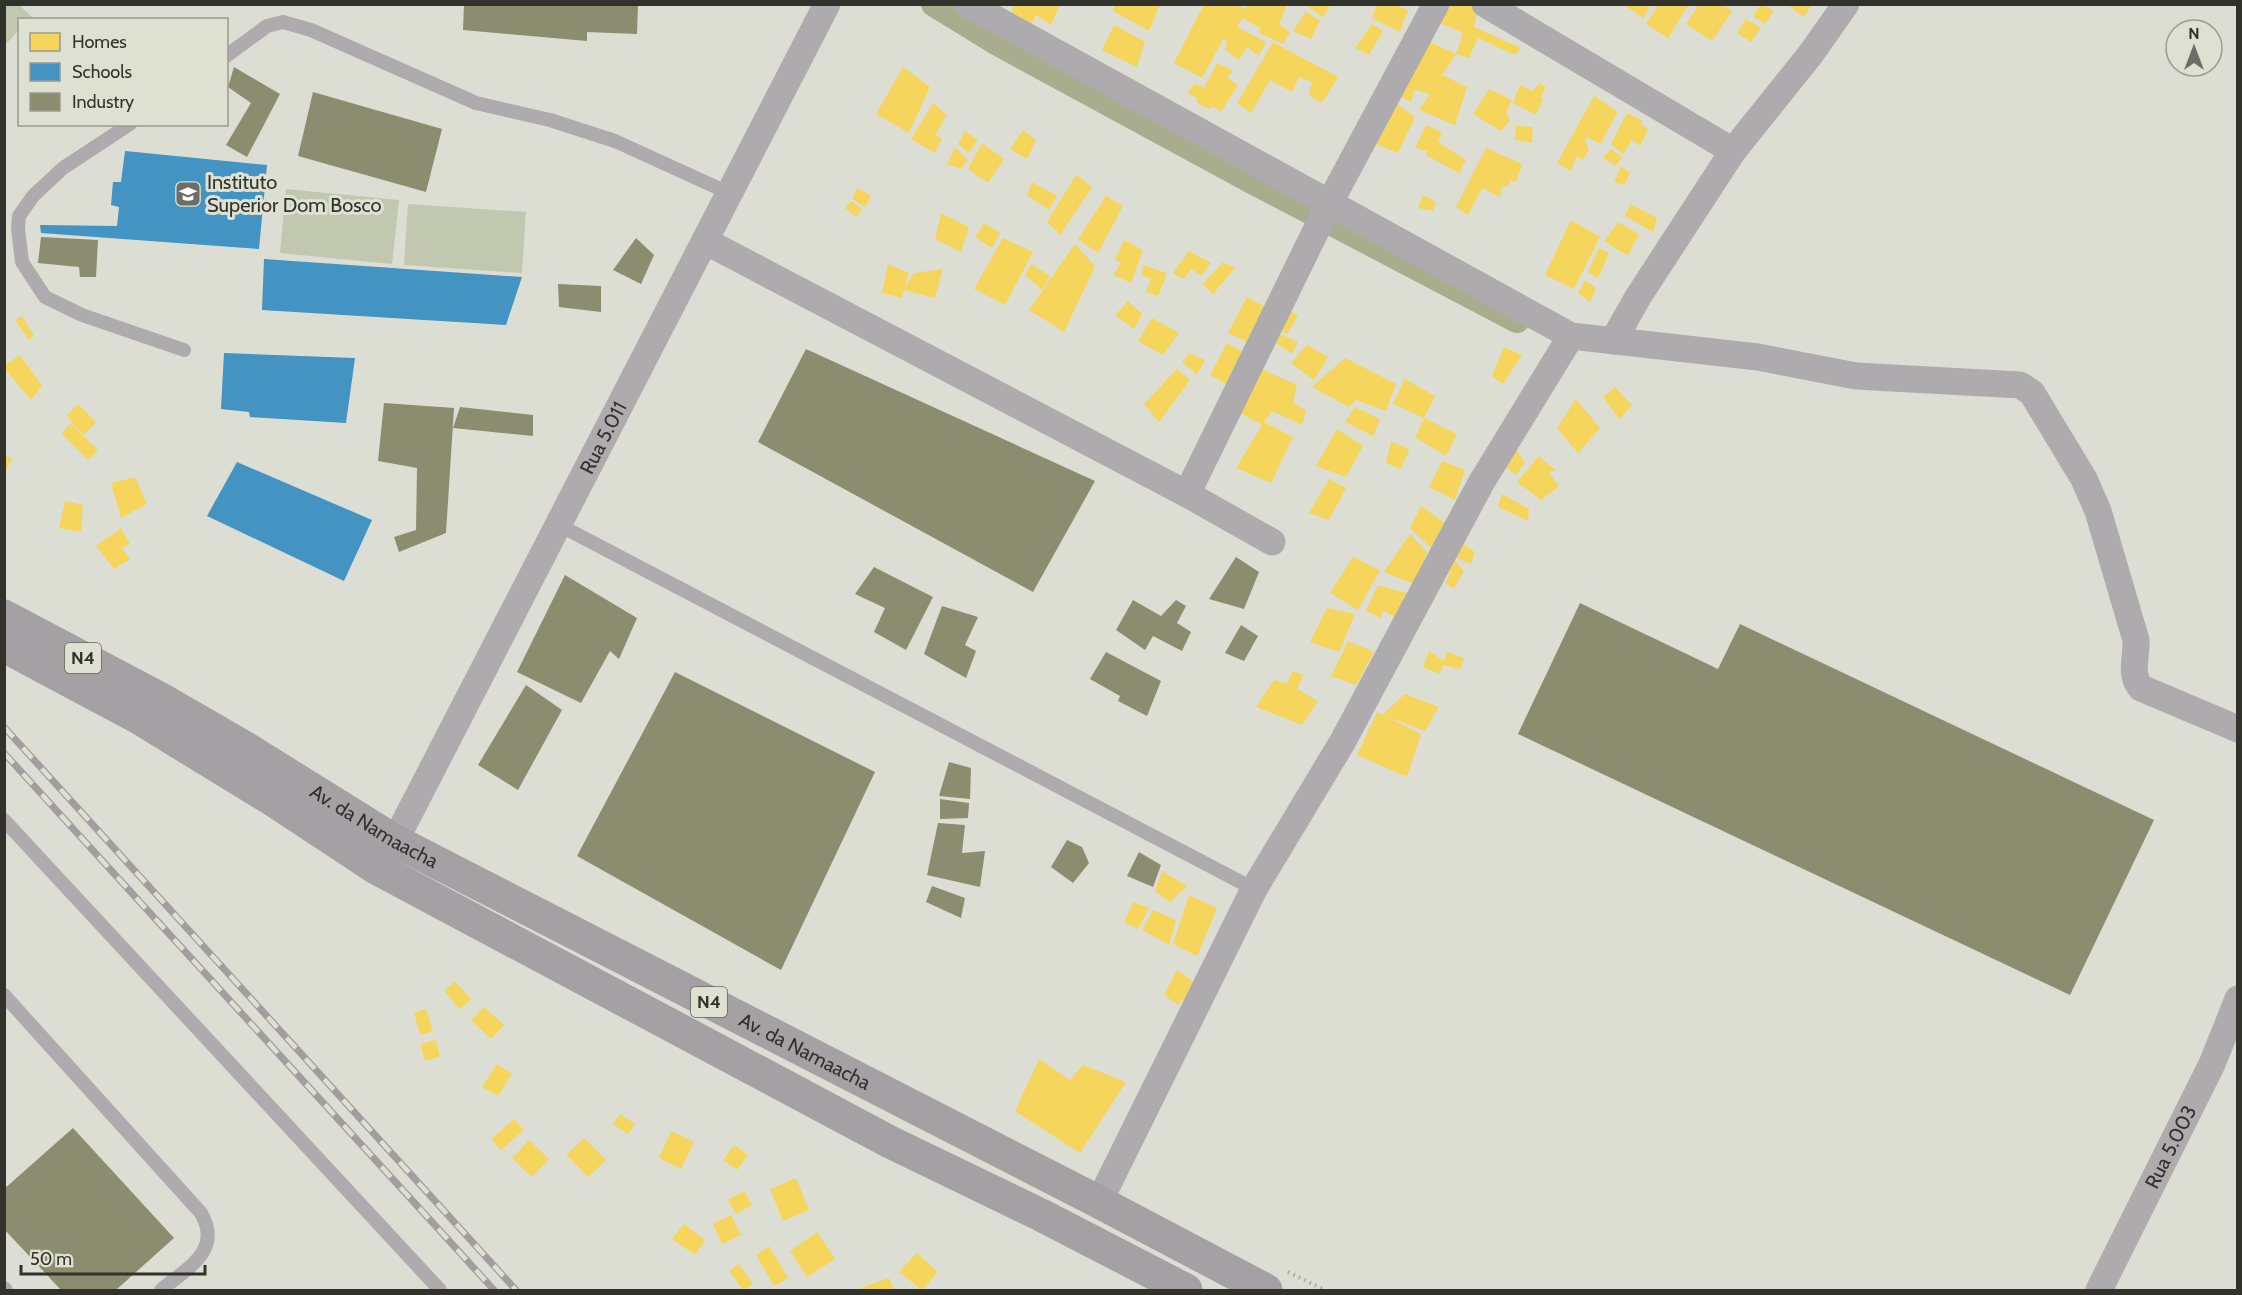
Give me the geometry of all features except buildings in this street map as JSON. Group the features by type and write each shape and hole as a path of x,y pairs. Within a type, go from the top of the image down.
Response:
{"highway":[{"name":"Av. da Namaacha","path":"4,616 161,699 244,747 395,841 1266,1290"},
{"name":"Av. da Namaacha","path":"4,646 110,703 179,744 276,802 376,868 890,1142 1041,1215 1186,1290"}],"street":[{"name":"Rua 5.011","path":"376,868 395,841 827,4"},
{"path":"968,4 1571,336 1758,357 1856,376 2020,385 2026,388 2032,393 2084,479 2098,511 2136,640 2134,675 2136,683 2141,688 2238,729"},
{"path":"1187,494 1329,204 1436,4"},
{"path":"1485,4 1733,151"},
{"path":"1613,341 1638,297 1733,151 1810,56 1846,4"},
{"path":"705,241 1187,494 1272,542"},
{"path":"1098,1202 1254,890 1343,741 1481,483 1571,336"},
{"name":"Rua 5.003","path":"2099,1290 2212,1064 2238,999"}],"lane":[{"path":"228,55 267,26 283,22 302,27 476,103 550,120 615,141 729,193"},
{"path":"127,126 63,168 33,196 20,216 18,229 22,262 45,297 82,315 184,350"},
{"path":"559,525 1254,890"},
{"path":"4,820 440,1290"},
{"path":"4,995 201,1213 207,1223 209,1239 203,1254 161,1290"}],"green space":[{"path":"5,4 19,5 32,17 18,18 18,31 5,45"},
{"path":"286,189 399,200 392,264 280,253"},
{"path":"408,204 526,212 522,273 404,265"}],"waterway":[{"path":"934,4 996,42 1254,182 1517,320"}],"railway":[{"path":"4,727 516,1290"},
{"path":"4,753 494,1290"}],"place":[{"name":"Instituto Superior Dom Bosco","path":"188,194"}]}
